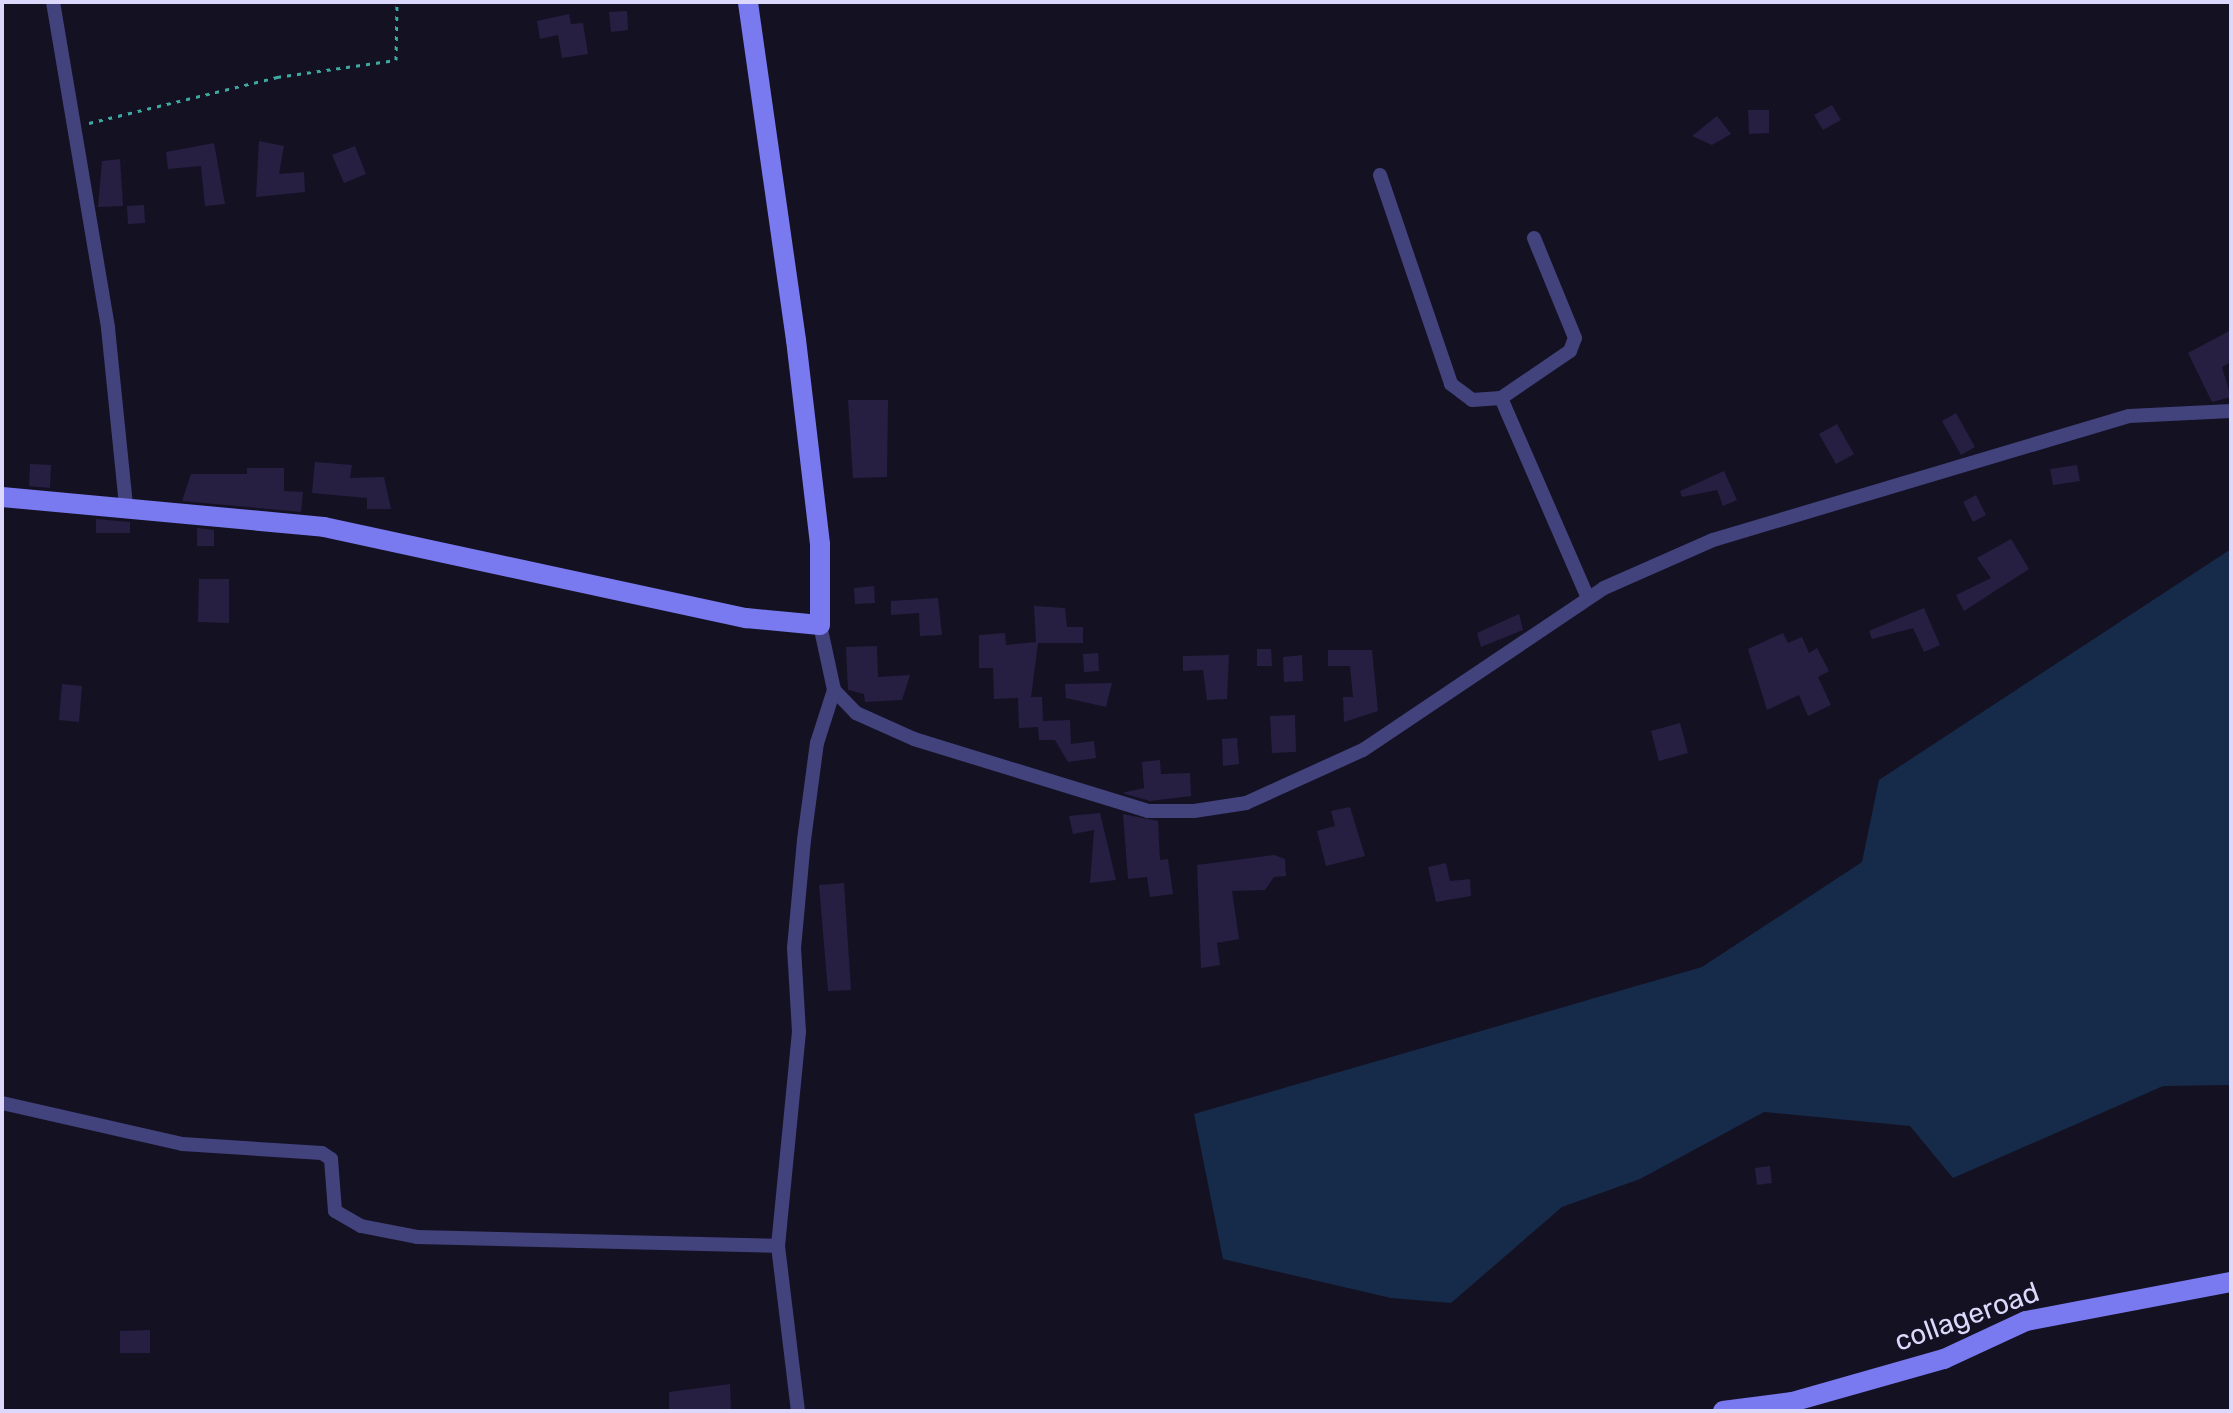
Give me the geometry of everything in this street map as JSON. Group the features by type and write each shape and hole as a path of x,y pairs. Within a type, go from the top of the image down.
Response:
{"main road":[{"path":"2,497 126,506 324,527 746,618 820,625 822,579 803,402 748,2"},
{"name":"collageroad","path":"1723,1411 1792,1402 1944,1359 2026,1321 2231,1282"}],"street":[{"path":"53,2 78,125 126,506"},
{"path":"1380,175 1451,384 1472,400 1501,398 1570,351 1575,338 1534,238"},
{"path":"1501,398 1588,598"},
{"path":"834,690 856,713 914,739 1148,811 1194,811 1246,803 1363,750 1588,598 1713,540 2129,416 2231,411"},
{"path":"798,1411 778,1246 799,1032 794,948 802,856 817,743 834,690 820,625"},
{"path":"2,1103 182,1144 322,1153 331,1159 335,1211 361,1226 417,1237 778,1246"}],"path":[{"path":"78,125 277,77 396,60 397,2"}],"water":[{"path":"2231,549 2231,1085 2163,1086 1953,1178 1910,1126 1764,1112 1640,1179 1562,1207 1451,1303 1391,1298 1223,1259 1194,1114 1702,967 1862,862 1879,780"}],"building":[{"path":"627,11 628,30 611,32 609,12"},
{"path":"569,14 571,24 583,23 588,54 562,58 558,35 540,39 537,21"},
{"path":"1832,105 1841,120 1823,130 1814,115"},
{"path":"1748,110 1769,110 1769,133 1749,134"},
{"path":"1717,116 1731,134 1712,145 1692,136"},
{"path":"259,141 284,146 279,174 304,172 305,192 256,197"},
{"path":"214,143 225,204 205,206 201,166 168,169 166,152"},
{"path":"355,146 366,174 344,183 332,155"},
{"path":"120,159 123,206 98,207 102,161"},
{"path":"144,205 145,223 128,224 127,206"},
{"path":"2231,330 2231,362 2222,367 2231,397 2212,402 2188,353"},
{"path":"848,400 888,400 887,477 853,478"},
{"path":"1956,413 1975,447 1961,455 1942,421"},
{"path":"1837,424 1854,454 1836,464 1819,434"},
{"path":"315,462 352,465 350,478 384,477 391,509 367,509 367,498 312,493"},
{"path":"30,464 51,465 50,488 29,486"},
{"path":"2077,465 2080,481 2053,485 2050,469"},
{"path":"247,468 284,468 284,491 303,492 301,512 182,501 191,474 247,474"},
{"path":"1724,471 1737,500 1723,506 1717,490 1682,497 1680,491"},
{"path":"1976,495 1986,515 1973,522 1963,502"},
{"path":"96,519 130,522 130,533 96,533"},
{"path":"197,528 214,530 214,546 197,546"},
{"path":"2011,539 2029,569 1964,611 1956,595 1991,578 1977,558"},
{"path":"199,579 229,579 229,623 198,622"},
{"path":"874,586 875,603 855,604 854,588"},
{"path":"938,598 942,635 920,636 919,613 891,615 891,601"},
{"path":"1034,606 1065,608 1067,627 1083,627 1083,643 1038,643 1031,697 1042,697 1043,721 1070,720 1071,744 1094,741 1096,758 1068,762 1055,740 1039,740 1038,727 1019,728 1018,698 994,699 993,668 979,668 979,635 1005,633 1006,645 1036,642"},
{"path":"1924,608 1940,645 1924,652 1913,628 1872,639 1869,631"},
{"path":"1519,614 1523,630 1481,647 1477,633"},
{"path":"1783,633 1788,643 1802,637 1809,653 1817,648 1829,671 1818,677 1831,705 1808,716 1799,695 1767,710 1748,649"},
{"path":"877,646 878,677 910,675 902,700 865,702 864,694 848,690 846,647"},
{"path":"1257,649 1271,649 1272,666 1257,666"},
{"path":"1328,650 1372,650 1378,711 1344,722 1343,697 1353,697 1350,666 1328,666"},
{"path":"1098,653 1099,671 1084,672 1083,654"},
{"path":"1229,655 1227,699 1207,700 1203,670 1183,671 1183,656"},
{"path":"1302,655 1303,681 1284,682 1283,657"},
{"path":"1112,683 1106,707 1066,698 1065,684"},
{"path":"62,684 82,686 79,722 59,720"},
{"path":"1295,715 1296,752 1272,753 1270,716"},
{"path":"1680,723 1688,753 1659,761 1651,731"},
{"path":"1237,738 1239,764 1223,766 1222,739"},
{"path":"1160,760 1161,774 1190,773 1191,796 1150,801 1122,793 1144,788 1142,762"},
{"path":"1350,807 1365,856 1326,866 1317,831 1335,826 1331,811"},
{"path":"1100,813 1116,880 1090,883 1094,830 1073,834 1069,816"},
{"path":"1123,814 1158,821 1160,860 1168,859 1173,894 1150,897 1147,877 1128,879"},
{"path":"1274,855 1285,859 1286,876 1274,877 1265,890 1232,891 1239,939 1217,943 1220,965 1201,968 1197,865"},
{"path":"1446,863 1450,881 1470,879 1471,896 1436,902 1428,867"},
{"path":"844,883 851,990 828,991 819,885"},
{"path":"1770,1166 1772,1183 1757,1185 1755,1168"},
{"path":"150,1330 150,1353 120,1353 120,1331"},
{"path":"730,1384 731,1411 669,1411 669,1392"}]}
